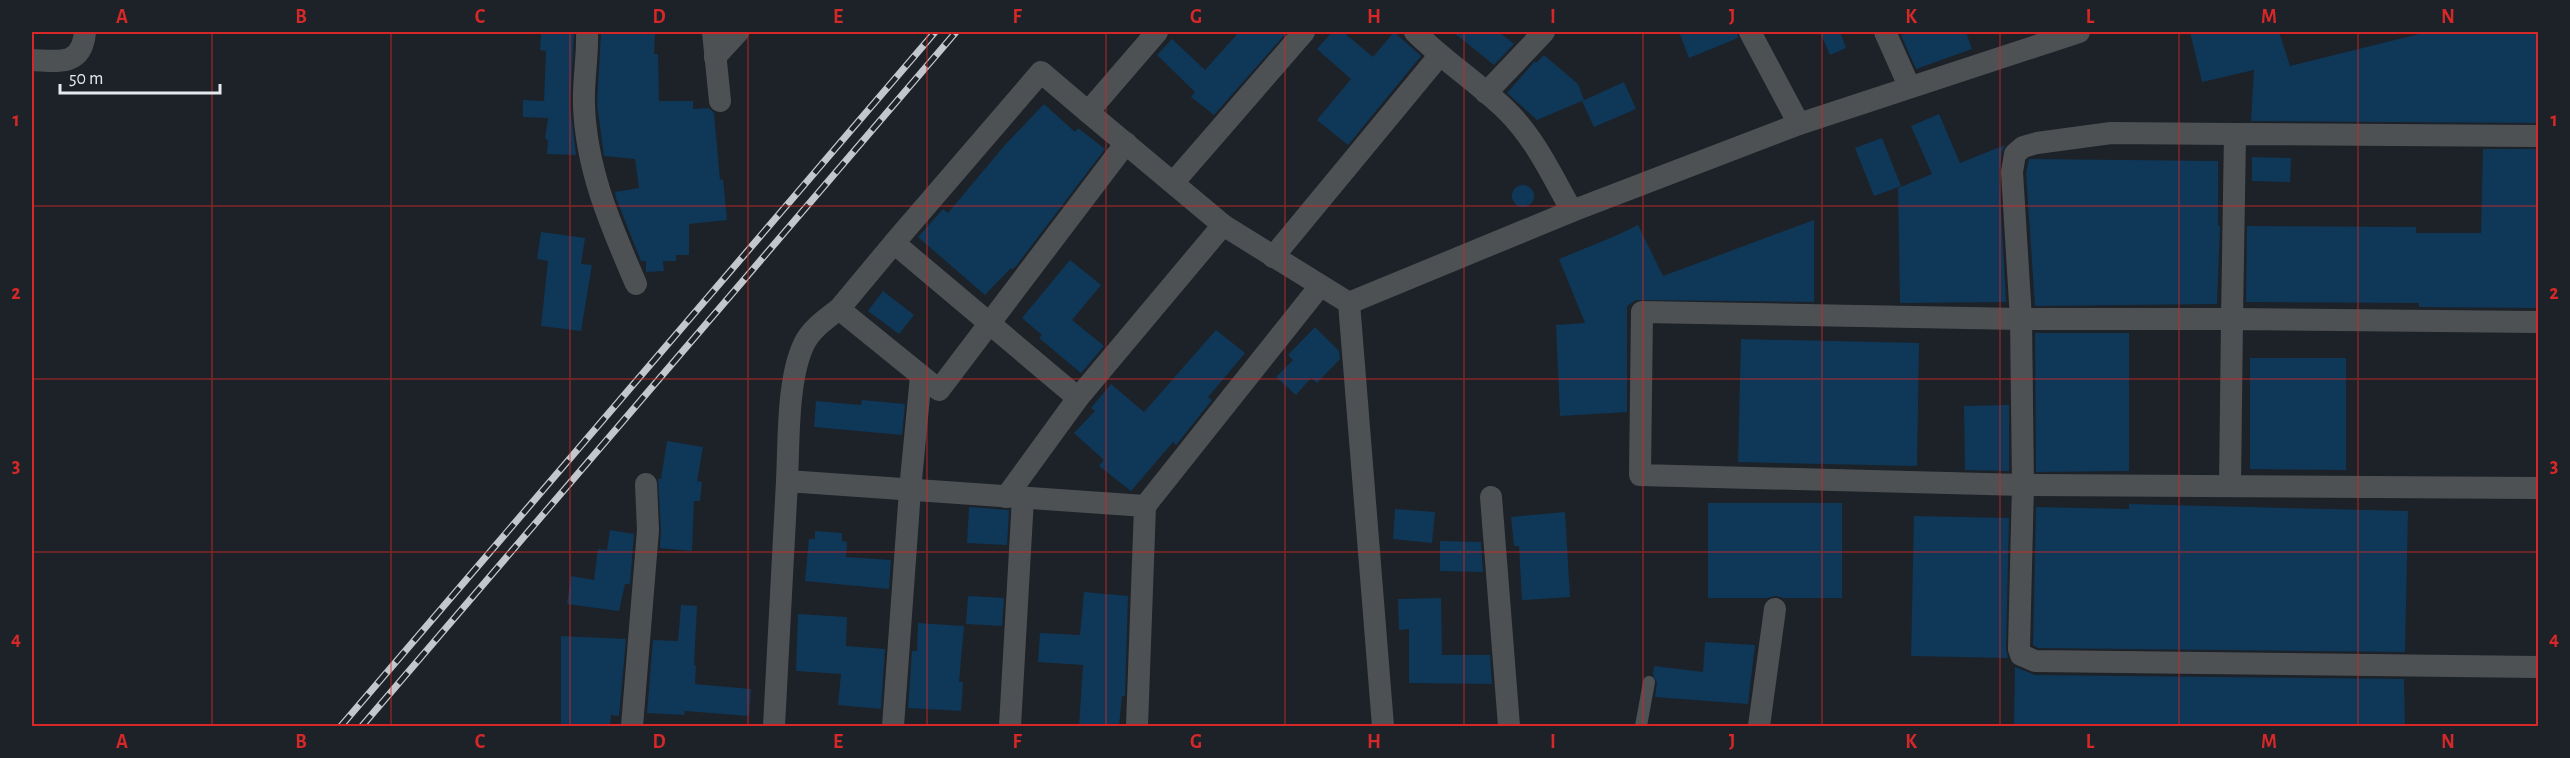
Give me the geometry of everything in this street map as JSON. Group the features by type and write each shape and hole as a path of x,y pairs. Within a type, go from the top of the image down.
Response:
{"street":[{"path":"32,60 62,61 73,58 79,51 85,32"},
{"path":"587,32 584,105 590,165 609,223 636,284"},
{"path":"713,32 720,101"},
{"path":"716,57 738,32"},
{"path":"1088,112 1157,32"},
{"path":"1173,183 1304,32"},
{"path":"1415,32 1439,56 1507,111 1536,147 1572,210"},
{"path":"1486,93 1544,32"},
{"path":"1750,32 1799,124"},
{"path":"1886,32 1909,86"},
{"path":"1349,303 1572,210 1799,124 1909,86 2025,40 2079,32"},
{"path":"1273,257 1439,56"},
{"path":"774,726 787,481 796,365 804,343 820,323 839,309 1041,72 1223,225 1349,303"},
{"path":"2538,136 2111,133 2037,142 2023,147 2015,154 2012,172 2021,319 2023,485 2019,649 2021,655 2028,660 2538,667"},
{"path":"2230,486 2235,134"},
{"path":"839,309 939,390 1126,143"},
{"path":"1010,726 1015,497 1078,398 1223,225"},
{"path":"894,243 1078,398"},
{"path":"1137,726 1145,506 1320,286"},
{"path":"1349,303 1383,726"},
{"path":"2538,322 2021,319 1642,312 1640,475 2023,485 2538,488"},
{"path":"893,726 909,490 921,376"},
{"path":"787,481 1145,506"},
{"path":"632,726 648,530 646,484"},
{"path":"1491,497 1509,726"},
{"path":"1759,726 1775,609"}],"lane":[{"path":"1641,726 1648,682"}],"building":[{"path":"541,32 574,32 570,105 576,155 547,154 548,140 545,139 548,118 523,117 523,100 544,101 546,51 540,50"},
{"path":"1239,32 1287,32 1214,115 1191,97 1195,92 1157,55 1172,39 1205,70"},
{"path":"1332,32 1343,32 1373,57 1394,32 1421,56 1348,145 1317,120 1351,79 1317,49"},
{"path":"1453,32 1499,32 1514,44 1494,65"},
{"path":"1679,32 1737,32 1738,38 1689,58"},
{"path":"1820,32 1840,32 1846,48 1830,55"},
{"path":"1912,32 1966,32 1972,49 1916,69 1901,35"},
{"path":"2190,32 2279,32 2290,66 2427,32 2538,32 2538,123 2251,121 2254,70 2202,82"},
{"path":"601,34 655,34 654,54 658,54 659,101 693,101 693,109 709,108 714,113 720,180 723,179 727,220 689,224 689,255 676,255 676,261 663,261 664,271 646,272 646,261 641,261 616,198 615,192 639,188 635,159 604,156 597,104"},
{"path":"1544,55 1578,84 1584,100 1537,120 1507,93 1535,61 1536,63"},
{"path":"1624,82 1636,109 1594,127 1582,101"},
{"path":"1044,104 1075,132 1078,128 1105,149 1016,266 1012,270 1011,268 985,295 918,237 943,209 948,213 1004,146"},
{"path":"1939,114 1960,163 2005,145 1999,173 2006,302 1900,303 1898,188 1932,174 1911,126"},
{"path":"1882,138 1901,186 1874,196 1855,148"},
{"path":"2483,149 2538,149 2538,308 2419,307 2419,303 2246,302 2247,226 2416,227 2416,233 2481,233"},
{"path":"2252,157 2291,158 2290,182 2252,181"},
{"path":"2029,159 2218,161 2218,226 2220,226 2217,304 2035,306 2026,173"},
{"path":"1523,185 1531,188 1534,196 1531,204 1523,207 1515,204 1512,196 1515,188"},
{"path":"1814,220 1814,302 1636,300 1627,306 1627,412 1560,416 1556,325 1585,323 1559,259 1638,225 1663,276"},
{"path":"541,232 585,238 581,264 592,265 581,331 541,326 548,261 537,259"},
{"path":"1070,260 1101,285 1072,320 1104,346 1081,373 1039,338 1042,335 1022,318"},
{"path":"883,291 914,315 899,334 868,311"},
{"path":"1315,327 1339,351 1340,359 1317,383 1311,378 1296,395 1276,377 1293,360 1288,355"},
{"path":"1216,330 1245,353 1208,397 1212,400 1176,445 1173,442 1131,491 1099,466 1104,460 1074,433 1095,411 1091,408 1111,384 1144,412"},
{"path":"2035,333 2129,333 2129,471 2036,472"},
{"path":"1741,339 1919,343 1917,466 1738,462"},
{"path":"2250,358 2346,358 2346,470 2250,469"},
{"path":"862,400 905,404 902,435 814,427 816,401 861,405"},
{"path":"2009,405 2009,471 1965,470 1964,406"},
{"path":"667,441 703,447 697,481 702,482 700,501 694,501 692,551 660,548 658,479 661,479"},
{"path":"1708,503 1842,503 1842,598 1776,596 1708,598"},
{"path":"2129,504 2408,511 2405,652 2038,648 2033,645 2036,507 2129,509"},
{"path":"969,507 1009,510 1007,545 967,543"},
{"path":"1395,509 1435,512 1432,543 1393,539"},
{"path":"1565,512 1570,597 1522,600 1519,546 1514,546 1511,517"},
{"path":"1914,516 2009,518 2006,649 2008,658 1911,656"},
{"path":"610,530 634,534 630,584 625,584 619,611 567,604 571,576 594,580 598,549 607,550"},
{"path":"815,531 842,533 842,541 847,542 846,557 891,560 889,589 805,581 809,539 815,539"},
{"path":"1440,541 1481,542 1483,572 1440,571"},
{"path":"1084,592 1128,596 1125,696 1122,696 1119,726 1079,726 1083,665 1038,662 1040,633 1080,635"},
{"path":"968,596 1004,598 1002,626 966,624"},
{"path":"1441,598 1442,655 1490,655 1492,684 1409,683 1409,629 1399,630 1398,599"},
{"path":"681,605 697,606 695,684 751,689 749,716 685,711 684,715 647,713 653,640 678,641"},
{"path":"798,614 847,617 846,646 885,649 881,709 838,705 841,674 796,671"},
{"path":"918,623 964,626 959,682 963,682 961,711 908,708 912,651 917,651"},
{"path":"561,636 626,639 619,716 611,715 610,726 561,726"},
{"path":"1705,642 1755,645 1748,704 1655,697 1657,683 1653,675 1654,666 1703,672"},
{"path":"2015,667 2035,675 2404,679 2405,726 2014,726"}],"railway":[{"path":"341,726 935,32"},
{"path":"362,726 956,32"}]}
